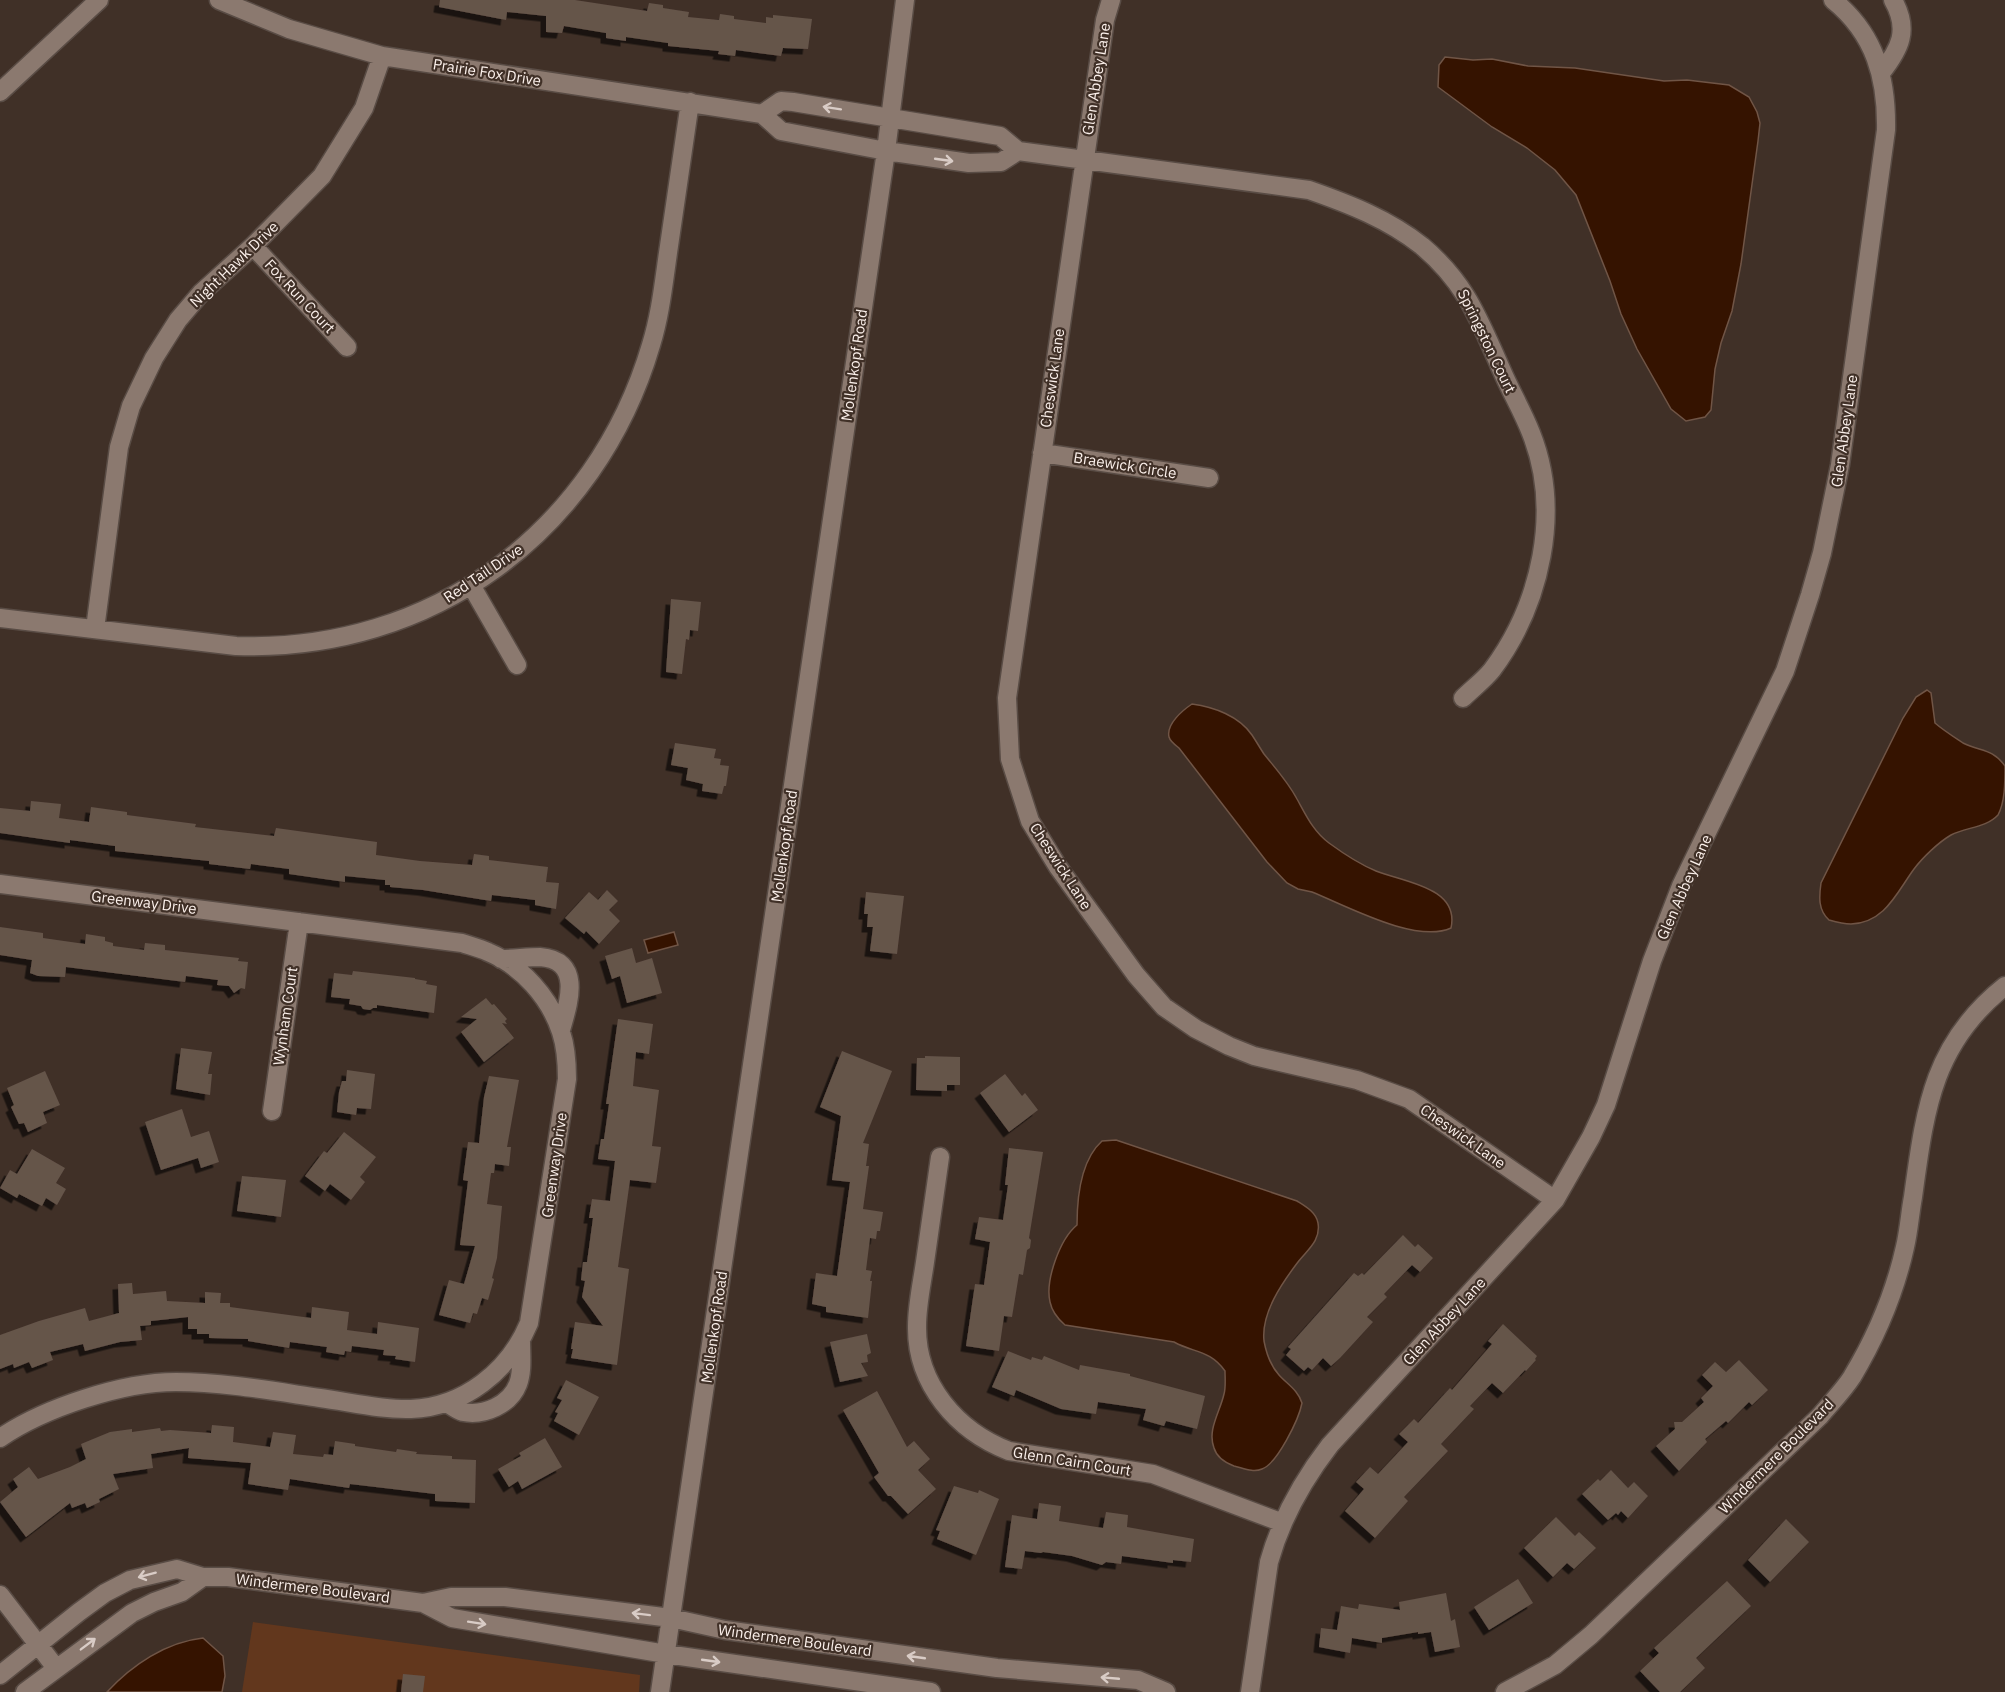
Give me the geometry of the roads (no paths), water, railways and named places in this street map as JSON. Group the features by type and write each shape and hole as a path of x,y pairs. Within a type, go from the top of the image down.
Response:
{"street":[{"path":"0,92 99,0"},
{"name":"Prairie Fox Drive","path":"219,0 289,29 382,56 762,114 781,131 886,151"},
{"name":"Mollenkopf Road","path":"660,1692 886,151 905,0"},
{"name":"Glen Abbey Lane","path":"1084,159 1105,20 1111,0"},
{"name":"Glen Abbey Lane","path":"1250,1692 1269,1562 1283,1523 1312,1469 1330,1445 1555,1200 1592,1137 1606,1105 1652,961 1681,886 1785,671 1822,553 1840,465 1886,130 1887,103 1875,56 1863,32 1847,11 1833,0"},
{"path":"1881,73 1900,45 1901,29 1893,0"},
{"name":"Night Hawk Drive","path":"95,628 119,447 131,406 154,358 178,320 201,293 253,246 322,176 364,108 382,56"},
{"name":"Red Tail Drive","path":"0,618 236,646 266,647 309,644 390,625 430,608 471,585 514,554 545,526 572,496 607,446 628,409 659,316 690,102"},
{"path":"762,114 781,102 787,102 890,117"},
{"name":"Springston Court","path":"890,117 1000,136 1018,151 1309,190 1354,205 1391,225 1422,246 1446,269 1464,290 1475,310 1532,433 1544,484 1546,512 1541,560 1536,584 1526,609 1508,646 1491,672 1463,699"},
{"name":"Springston Court","path":"886,151 969,163 1001,162 1018,151"},
{"name":"Cheswick Lane","path":"1084,159 1007,698 1010,759 1030,821 1058,867 1136,975 1164,1007 1196,1029 1254,1056 1357,1080 1409,1099 1555,1200"},
{"name":"Fox Run Court","path":"253,246 347,347"},
{"name":"Braewick Circle","path":"1042,453 1209,478"},
{"path":"471,585 517,665"},
{"name":"Greenway Drive","path":"0,884 462,944 488,952 519,971 547,1003 561,1030 567,1062 567,1078 533,1307 521,1342 507,1361 489,1379 469,1393 447,1402 410,1409 218,1383 173,1382 99,1394 26,1422 0,1438"},
{"name":"Wynham Court","path":"272,1111 299,922"},
{"path":"501,959 543,957 560,965 568,976 571,986 561,1030"},
{"name":"Windermere Boulevard","path":"1505,1692 1555,1665 1591,1635 1820,1416 1851,1379 1876,1333 1895,1286 1906,1245 1923,1130 1932,1090 1952,1045 1985,1002 2005,986"},
{"name":"Glenn Cairn Court","path":"940,1157 917,1326 920,1354 926,1373 933,1389 945,1406 984,1440 1009,1451 1153,1474 1283,1523"},
{"path":"447,1402 461,1411 474,1413 492,1409 507,1400 518,1385 521,1371 521,1342"},
{"name":"Windermere Boulevard","path":"0,1675 105,1593 130,1580 177,1569 203,1577 228,1577 423,1603 451,1597 505,1598 671,1618 725,1630 997,1668 1138,1680 1166,1692"},
{"path":"25,1692 132,1613 182,1592 203,1577"},
{"path":"0,1595 56,1668"},
{"name":"Windermere Boulevard","path":"423,1603 452,1618 666,1654 931,1692"}]}
